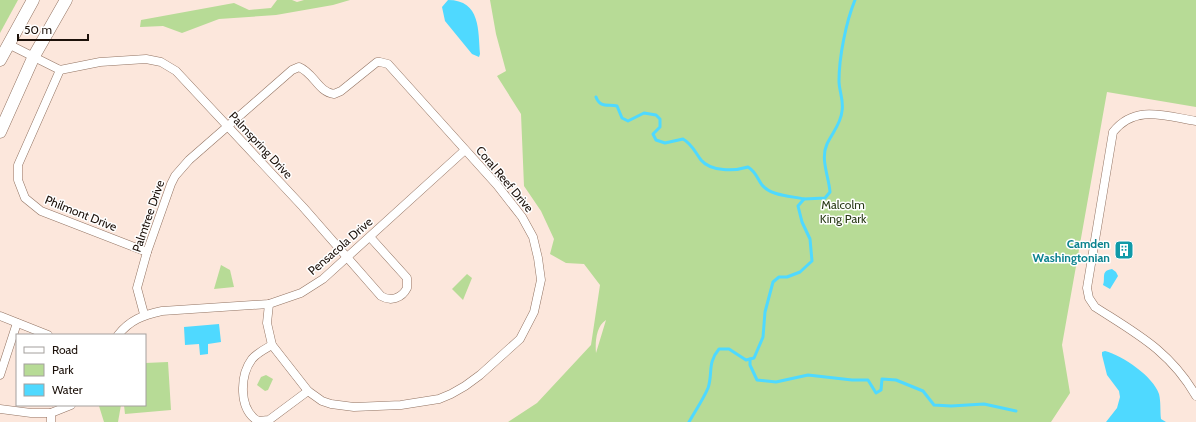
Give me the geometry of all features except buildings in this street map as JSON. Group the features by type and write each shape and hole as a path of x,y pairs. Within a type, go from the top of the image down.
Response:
{"main road":[{"path":"0,60 33,0"},
{"path":"0,132 34,56 66,0"}],"street":[{"path":"8,44 60,70"},
{"name":"Palmspring Drive","path":"60,70 100,62 146,59 161,62 176,71 188,82 227,127 385,298 395,299 405,292 408,284 404,274 370,237"},
{"name":"Palmtree Drive","path":"144,314 137,288 147,252 175,176 189,160 296,68 306,71 322,89 334,94 342,91 374,64 380,62"},
{"name":"Coral Reef Drive","path":"269,304 267,324 272,345 308,391 322,401 330,404 354,407 401,405 439,399 466,386 520,339 534,312 541,280 533,237 522,217 465,150 388,64 380,62"},
{"name":"Philmont Drive","path":"60,70 18,165 18,180 26,198 42,211 147,252"},
{"path":"1196,122 1141,114 1126,119 1113,132 1087,288 1089,298 1095,307 1160,350 1172,361 1194,385 1196,396"},
{"name":"Pensacola Drive","path":"119,334 133,320 144,314 162,311 269,304 301,293 323,279 465,150"},
{"path":"0,316 45,334"},
{"path":"0,375 17,323"},
{"path":"272,345 253,358 244,373 244,401 250,414 258,421 269,420 308,391"},
{"path":"0,409 31,413 51,413 68,406"},
{"path":"51,413 51,422"}],"green space":[{"path":"0,0 18,0 0,33"},
{"path":"277,0 292,0 297,2 304,0 350,0 333,5 276,15 219,19 182,33 163,26 140,27 141,20 234,3 249,10 271,8"},
{"name":"Malcolm King Park","path":"490,0 1196,0 1196,107 1107,92 1062,345 1070,393 1051,422 508,422 537,403 591,345 600,285 584,264 566,263 550,254 554,239 541,211 524,186 521,114 497,76 506,71 496,34","holes":["606,320 596,353 598,330"]},
{"path":"221,265 230,270 234,287 214,289"},
{"path":"467,274 472,278 463,300 452,289"},
{"path":"168,362 171,410 125,414 124,406 146,406 146,363"},
{"path":"266,375 273,379 268,390 265,391 257,385 261,377"},
{"path":"99,406 121,406 118,422 104,422"}],"water":[{"path":"448,0 459,1 467,5 476,18 479,36 479,57 472,54 445,21 442,7"},
{"path":"1112,269 1118,276 1110,289 1103,285 1104,275 1106,271"},
{"path":"219,324 221,342 208,344 208,354 200,355 199,344 185,345 184,327"},
{"path":"1105,351 1128,362 1151,380 1159,394 1161,419 1166,422 1106,422 1117,408 1120,397 1119,391 1107,375 1102,355 1102,352"}],"waterway":[{"path":"689,422 708,388 715,354 719,349 729,349 746,360 754,358 763,337 765,312 773,282 779,277 787,277 800,272 812,261 810,239 802,222 798,206 804,199 825,198 830,192 824,156 827,144 841,116 842,103 839,81 840,61 846,29 855,0"},
{"path":"596,97 602,104 617,106 622,118 628,121 644,113 656,115 660,119 660,127 653,134 656,140 665,143 683,139 691,146 701,160 711,167 723,170 748,167 755,173 766,189 782,195 804,199"},
{"path":"750,359 750,365 757,380 776,382 808,375 852,380 868,380 876,393 881,390 882,379 896,380 923,391 934,405 951,406 984,404 1016,411"}],"place":[{"name":"Camden Washingtonian","path":"1124,250"}]}
